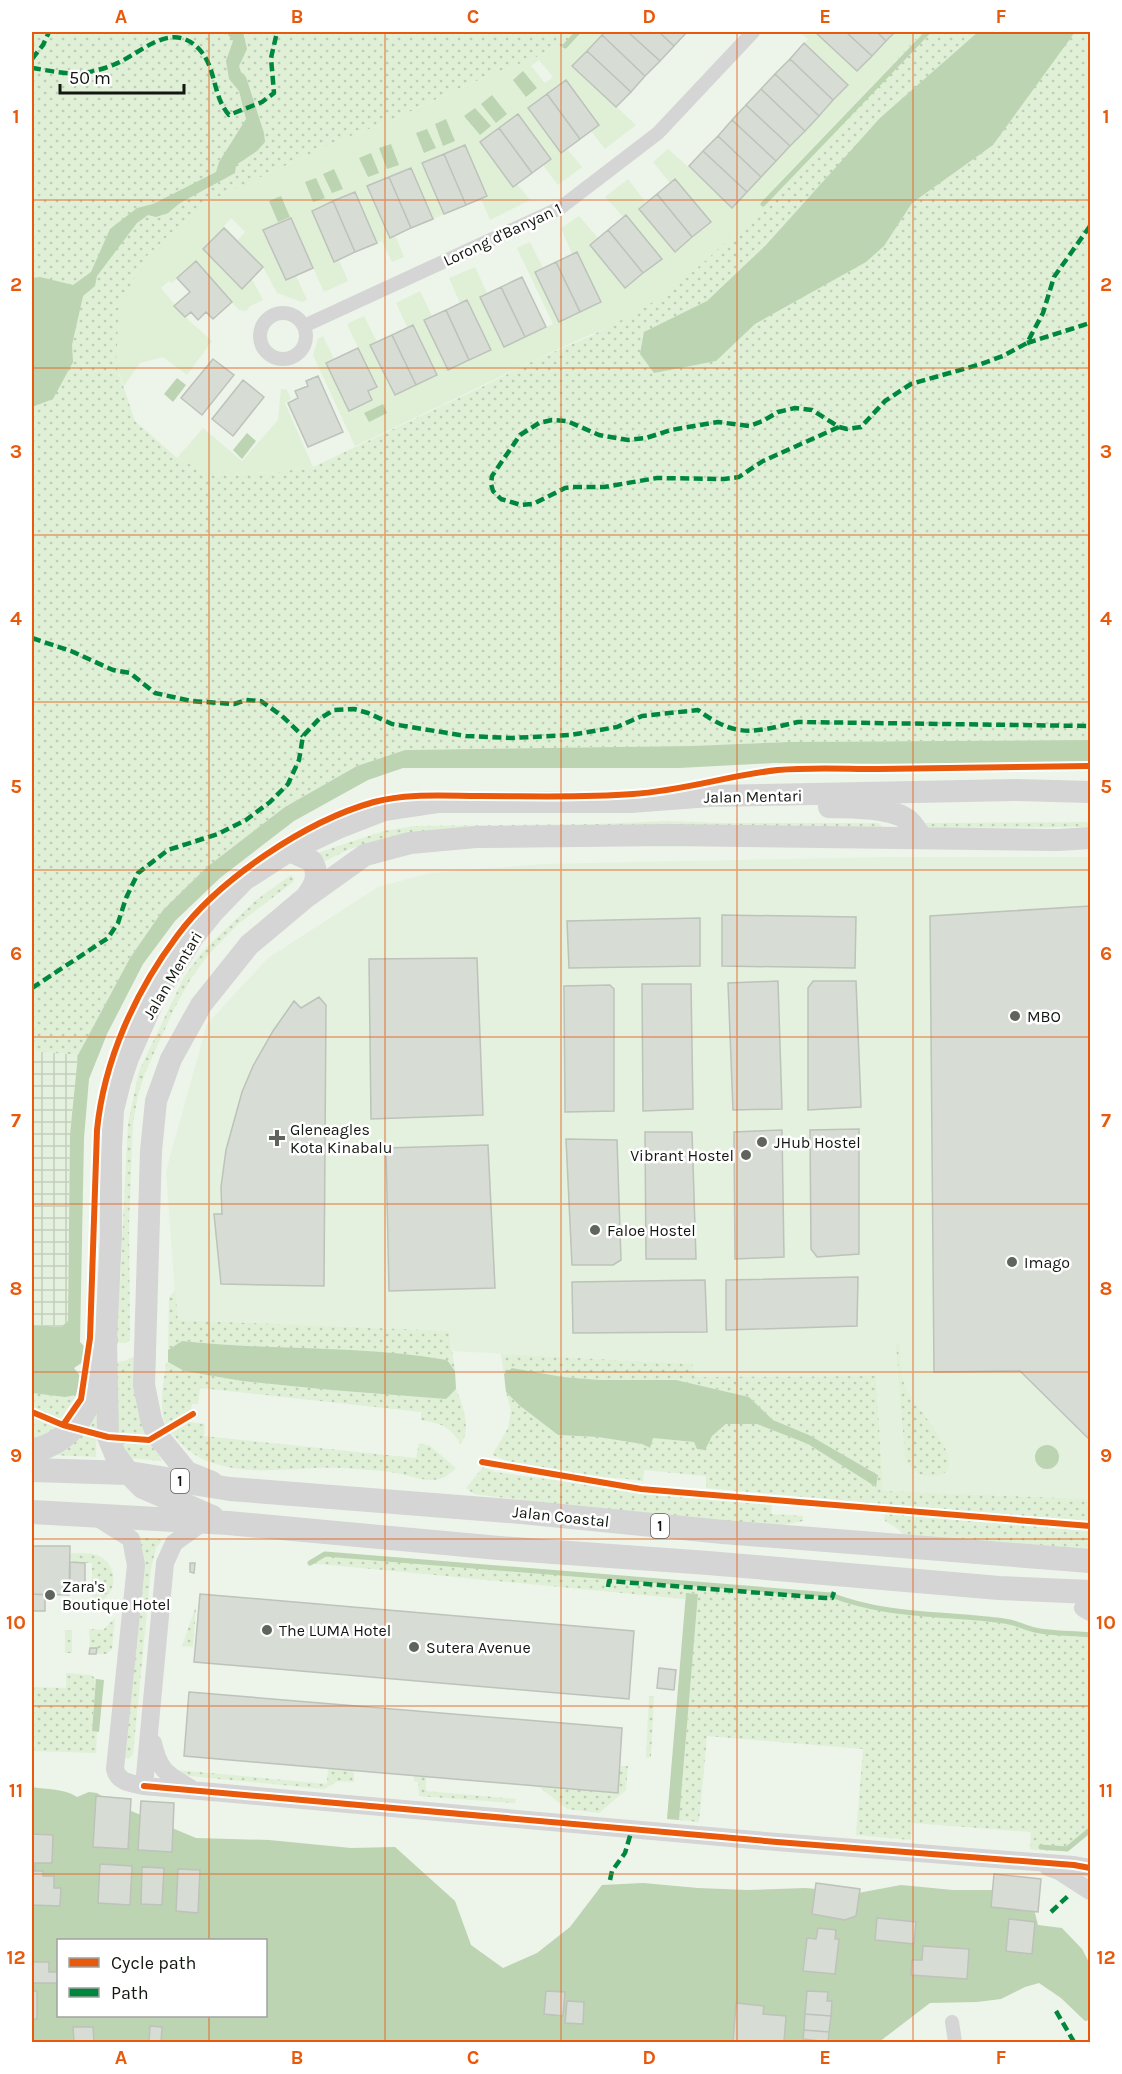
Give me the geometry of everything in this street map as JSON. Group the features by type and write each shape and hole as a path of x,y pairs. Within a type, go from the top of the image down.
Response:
{"highway":[{"path":"32,1451 56,1442 73,1429 87,1408 106,1340"},
{"name":"Jalan Coastal","path":"32,1470 129,1473 230,1489 1090,1561"},
{"path":"129,1473 143,1487 228,1523"},
{"name":"1","path":"32,1512 228,1523 499,1548 999,1588 1046,1604 1089,1605"}],"main road":[{"name":"Jalan Mentari","path":"129,1473 115,1454 108,1437 106,1340 111,1235 113,1110 128,1058 155,997 193,937 244,880 289,851 319,836 384,810 437,802 630,802 710,796 1015,790 1090,792"},
{"path":"710,796 731,805 879,810 910,821 922,838"},
{"path":"230,1489 188,1472 157,1435 151,1419 144,1384 151,1151 156,1101 171,1059 201,1005 226,971 249,945 306,898 365,855 410,843 476,837 670,835 893,836 1058,840 1090,838"},
{"path":"289,851 312,861 317,871 314,885 306,898"},
{"path":"106,1340 113,1350 127,1348 133,1341 134,1276 150,1204"}],"street":[{"name":"Lorong d'Banyan 1","path":"304,326 560,208 658,133 753,32"},
{"path":"95,1516 131,1539 136,1565 115,1768 116,1774 123,1782 144,1786 1035,1863 1082,1866 1090,1856"},
{"path":"144,1786 165,1563 174,1543 203,1522"},
{"path":"150,1729 159,1765 169,1775 192,1789"},
{"path":"1035,1863 1059,1871 1090,1891"},
{"path":"952,2022 955,2043"}],"shaded area":[{"path":"32,32 582,32 565,49 554,45 544,54 462,87 395,119 338,141 202,205 146,257 116,365 135,421 177,458 213,475 278,472 313,467 535,360 591,336 661,296 732,236 762,207 759,203 922,32 1090,32 1090,740 789,742 691,746 405,750 357,766 285,807 207,867 163,910 130,958 78,1055 32,1051"},
{"path":"226,32 243,32 247,49 239,66 246,77 265,142 257,151 236,165 235,173 180,203 168,213 156,217 148,215 137,223 97,276 95,286 83,296 72,345 73,362 53,399 32,407 32,278 40,277 73,285 91,272 110,229 137,208 153,204 216,172 219,162 246,119 239,91 229,79 226,61 233,41"},
{"path":"582,32 605,32 573,66 636,125 605,149 591,131 599,125 561,153 567,149 582,167 558,185 543,165 551,159 517,115 480,142 513,187 517,184 530,200 490,220 481,199 487,195 465,145 422,163 444,214 433,219 410,168 368,186 390,237 395,235 404,257 392,262 382,241 377,243 355,192 312,211 334,261 339,260 348,281 324,292 291,218 264,229 286,280 296,276 307,300 302,302 277,293 263,267 223,229 203,250 242,288 252,279 263,300 250,306 246,311 239,310 195,262 172,283 169,281 161,288 185,317 212,341 187,375 163,357 140,363 124,386 116,365 119,306 146,257 201,205 338,141 395,119 462,87 544,54 554,45 565,49","holes":["539,60 553,77 545,83 531,66","231,218 245,232 238,240 224,226"]},
{"path":"799,32 815,32 857,71 895,32 922,32 759,203 762,207 699,266 659,298 615,323 355,446 313,355 318,339 323,336 334,359 326,363 349,411 372,400 368,391 377,387 347,324 364,316 377,342 371,345 394,395 437,375 413,325 407,327 396,303 420,291 432,316 424,320 448,370 490,350 467,300 460,303 449,278 475,267 487,293 480,297 504,347 553,324 517,248 530,242 543,268 535,272 559,322 601,302 577,252 572,254 561,228 579,216 598,238 590,245 625,288 661,258 605,197 628,179 646,203 639,209 675,251 710,222 675,179 670,183 653,162 668,149 733,207 848,85 804,43 808,39"},
{"path":"978,32 1075,32 993,145 912,203 884,246 866,262 755,324 716,361 654,373 640,354 644,332 707,301 766,245 880,118"},
{"path":"523,71 537,88 526,97 513,80"},
{"path":"492,95 507,114 496,123 481,104"},
{"path":"475,108 491,126 480,135 464,116"},
{"path":"446,119 455,141 443,146 435,124"},
{"path":"427,129 436,148 424,153 416,133"},
{"path":"391,144 399,165 387,169 379,148"},
{"path":"371,153 379,173 368,177 359,158"},
{"path":"334,169 343,189 332,193 323,174"},
{"path":"316,178 325,198 313,202 305,182"},
{"path":"281,196 290,217 278,222 269,201"},
{"path":"177,378 186,385 173,402 164,394"},
{"path":"281,389 287,390 291,399 285,403 313,467 278,472 212,475 177,458 203,428 242,461 278,420"},
{"path":"383,404 387,413 369,422 364,413"},
{"path":"247,433 256,441 242,459 233,450"},
{"path":"1090,740 1090,762 774,763 679,768 403,768 368,780 294,821 220,878 175,921 143,964 107,1034 89,1079 84,1138 80,1342 84,1346 83,1362 74,1368 81,1377 76,1395 65,1397 32,1393 32,1325 61,1327 68,1321 70,1134 78,1055 130,958 163,910 207,867 285,807 357,766 405,750 691,746 789,742"},
{"path":"666,821 878,823 882,826 881,828 386,838 350,849 325,861 322,861 318,855 320,852 384,831 415,826"},
{"path":"1090,822 1090,827 922,828 923,823"},
{"path":"887,857 1090,857 1090,1499 883,1491 876,1376 694,1377 692,1364 453,1351 449,1331 177,1320 166,1171 207,1024 268,958 378,887 430,873 543,864"},
{"path":"291,875 293,882 238,924 208,955 190,980 174,1009 145,1073 133,1123 129,1224 130,1339 126,1343 120,1343 117,1341 117,1302 120,1283 128,1123 139,1071 184,977 203,951 255,901"},
{"path":"32,1051 78,1055 70,1134 68,1321 61,1327 32,1325"},
{"path":"175,1290 178,1320 449,1331 455,1371 446,1360 362,1351 263,1348 182,1341 168,1350 169,1298"},
{"path":"182,1341 381,1352 447,1360 455,1371 456,1389 446,1399 242,1381 184,1371 168,1362 168,1350"},
{"path":"900,1343 901,1366 906,1389 947,1452 949,1464 945,1472 932,1476 919,1474 905,1457 896,1344"},
{"path":"501,1354 692,1364 695,1377 876,1376 883,1491 1090,1499 1090,1553 907,1540 898,1529 885,1521 883,1504 706,1488 706,1476 644,1470 643,1481 566,1473 510,1462 492,1455 508,1428 511,1411 506,1392 558,1435 598,1437 642,1444 649,1448 653,1438 694,1442 712,1436 727,1424 757,1424 808,1444 876,1487 878,1475 809,1435 773,1420 749,1397 676,1380 600,1380 563,1377 512,1368 504,1374"},
{"path":"135,1356 152,1446 162,1461 118,1457 116,1362"},
{"path":"168,1362 184,1371 242,1381 331,1390 446,1399 456,1389 466,1423 461,1444 444,1426 421,1420 421,1412 200,1388 198,1404 192,1404 190,1422 205,1424 204,1436 416,1458 419,1443 430,1446 456,1468 445,1477 432,1480 372,1470 321,1468 253,1470 231,1468 210,1462 192,1453 174,1436 165,1421 162,1396"},
{"path":"512,1368 563,1377 600,1380 676,1380 749,1397 773,1420 809,1435 878,1475 876,1487 808,1444 757,1424 726,1424 712,1436 705,1450 697,1449 694,1442 653,1438 650,1448 642,1444 598,1437 558,1435 506,1392 504,1374"},
{"path":"32,1393 65,1397 76,1395 57,1425 63,1432 32,1446"},
{"path":"97,1397 96,1457 50,1455"},
{"path":"1047,1445 1055,1449 1059,1457 1055,1465 1047,1469 1039,1465 1035,1457 1039,1449"},
{"path":"483,1467 495,1472 640,1492 772,1504 771,1514 803,1516 803,1521 768,1528 474,1494 466,1488"},
{"path":"129,1537 163,1539 156,1548 151,1569 133,1754 129,1759 123,1757"},
{"path":"70,1553 92,1554 106,1561 113,1575 111,1590 107,1596 92,1602 92,1563 70,1562"},
{"path":"325,1554 831,1595 857,1604 907,1613 1008,1621 1038,1631 1090,1635 1090,1830 1077,1844 1056,1851 1030,1849 1031,1832 912,1823 911,1840 856,1835 863,1749 707,1736 699,1822 679,1820 698,1594 686,1593 685,1599 310,1563"},
{"path":"686,1593 698,1594 679,1820 667,1819"},
{"path":"196,1606 193,1647 182,1646"},
{"path":"115,1618 112,1649 106,1654 96,1654 96,1648 90,1648 89,1629 103,1630"},
{"path":"65,1630 72,1630 72,1653 65,1653"},
{"path":"66,1673 91,1675 96,1679 92,1731 97,1732 96,1753 32,1751 32,1687 66,1688"},
{"path":"96,1679 104,1680 99,1732 92,1731"},
{"path":"649,1696 654,1696 651,1757 646,1758"},
{"path":"620,1766 628,1766 626,1790 599,1813 567,1809 538,1786 618,1793"},
{"path":"328,1768 354,1770 354,1782 338,1781 324,1789 179,1775 177,1770 327,1784"},
{"path":"414,1775 426,1777 426,1791 516,1799 515,1803 419,1796 418,1782 414,1781"},
{"path":"32,1787 61,1791 77,1797 89,1792 97,1793 112,1803 196,1838 269,1840 351,1848 395,1847 455,1901 471,1945 503,1968 537,1953 570,1927 602,1885 643,1883 747,1890 806,1888 858,1893 901,1885 953,1890 998,1890 1033,1905 1038,1925 1062,1928 1082,1949 1090,1964 1090,2020 1085,2021 1061,1998 1039,1983 1001,1999 930,2003 879,2042 32,2042"}],"building":[{"path":"605,32 628,32 660,61 645,76 602,35"},
{"path":"628,32 659,32 674,46 660,61"},
{"path":"659,32 687,32 674,46"},
{"path":"815,32 846,32 872,56 857,71"},
{"path":"846,32 877,32 886,41 872,56"},
{"path":"877,32 895,32 886,41"},
{"path":"602,35 645,76 631,92 587,51"},
{"path":"804,43 848,85 833,100 790,59"},
{"path":"587,51 631,92 616,107 572,66"},
{"path":"790,59 833,100 819,116 775,74"},
{"path":"775,74 819,116 805,131 761,89"},
{"path":"566,80 599,125 580,139 547,94"},
{"path":"761,89 805,131 790,146 746,105"},
{"path":"547,94 580,139 561,153 528,108"},
{"path":"746,105 790,146 776,161 732,120"},
{"path":"518,114 551,159 532,173 499,128"},
{"path":"732,120 776,161 761,177 718,136"},
{"path":"499,128 532,173 513,187 480,142"},
{"path":"718,136 761,177 747,192 703,151"},
{"path":"465,145 487,196 466,205 444,154"},
{"path":"703,151 747,192 732,208 689,166"},
{"path":"444,154 466,205 444,214 422,163"},
{"path":"411,168 433,219 411,228 389,177"},
{"path":"389,177 411,228 390,238 367,186"},
{"path":"675,179 711,222 692,237 657,194"},
{"path":"355,192 377,243 355,252 333,201"},
{"path":"657,194 692,237 675,252 639,209"},
{"path":"333,201 355,252 334,262 312,211"},
{"path":"626,215 662,259 643,273 608,230"},
{"path":"291,218 313,268 286,280 263,230"},
{"path":"224,228 263,267 242,289 203,249"},
{"path":"608,230 643,273 625,288 590,245"},
{"path":"577,252 601,302 580,312 556,262"},
{"path":"196,261 232,302 213,319 206,312 198,320 191,312 185,317 174,306 190,292 177,278"},
{"path":"556,262 580,312 559,322 535,272"},
{"path":"522,277 546,327 525,337 501,287"},
{"path":"501,287 525,337 504,347 480,297"},
{"path":"467,300 491,350 469,360 446,310"},
{"path":"446,310 469,360 448,370 424,320"},
{"path":"413,325 437,375 416,385 392,335"},
{"path":"392,335 416,385 395,395 370,345"},
{"path":"358,348 377,387 368,391 372,400 349,411 326,363"},
{"path":"213,359 234,375 202,415 181,398"},
{"path":"318,376 343,432 308,447 288,403 298,398 295,391 308,386 306,381"},
{"path":"243,380 264,397 233,436 212,419"},
{"name":"Imago","path":"1090,906 1090,1440 1020,1371 934,1372 930,916"},
{"path":"722,915 856,917 855,968 722,966"},
{"path":"700,918 700,966 569,968 567,921"},
{"path":"477,958 483,1115 371,1119 369,959"},
{"path":"778,981 782,1109 733,1110 728,983"},
{"path":"813,981 856,981 861,1107 808,1110 808,988"},
{"path":"642,984 691,984 693,1109 643,1111"},
{"path":"610,985 614,989 614,1111 565,1112 564,986"},
{"name":"Gleneagles Kota Kinabalu","path":"319,997 326,1005 324,1286 221,1284 214,1214 222,1214 221,1187 226,1150 242,1092 253,1066 273,1031 294,1001 301,1008"},
{"path":"859,1129 859,1254 817,1257 811,1249 810,1130"},
{"path":"782,1130 784,1257 735,1259 734,1132"},
{"path":"645,1132 692,1132 696,1259 646,1259"},
{"path":"566,1139 617,1140 621,1260 613,1265 572,1265"},
{"path":"488,1145 495,1288 389,1291 386,1148"},
{"path":"858,1277 857,1326 726,1330 726,1280"},
{"path":"705,1280 707,1332 573,1333 572,1282"},
{"path":"32,1546 70,1546 69,1595 32,1594"},
{"path":"70,1562 85,1563 85,1584 70,1584"},
{"path":"190,1563 195,1563 194,1573 190,1572"},
{"path":"32,1594 45,1595 45,1611 32,1611"},
{"name":"Sutera Avenue","path":"200,1594 634,1631 629,1699 194,1662"},
{"path":"90,1648 97,1648 96,1654 89,1654"},
{"path":"659,1668 676,1670 674,1690 657,1688"},
{"path":"189,1692 622,1728 618,1793 184,1756"},
{"path":"96,1796 131,1799 128,1849 93,1847"},
{"path":"141,1801 174,1803 172,1852 138,1850"},
{"path":"32,1834 53,1835 52,1863 35,1863 35,1871 32,1871"},
{"path":"100,1864 132,1866 130,1905 98,1903"},
{"path":"142,1867 164,1868 162,1905 141,1904"},
{"path":"178,1869 200,1870 198,1913 176,1911"},
{"path":"32,1871 43,1871 43,1876 54,1876 54,1888 61,1888 60,1906 32,1905"},
{"path":"994,1874 1041,1879 1038,1912 991,1907"},
{"path":"816,1883 860,1889 856,1916 845,1920 812,1914"},
{"path":"877,1918 916,1922 914,1944 875,1940"},
{"path":"1009,1919 1035,1922 1032,1954 1006,1951"},
{"path":"818,1928 836,1930 835,1939 839,1939 835,1974 803,1971 807,1938 816,1939"},
{"path":"923,1946 969,1949 967,1979 911,1975 912,1960 922,1960"},
{"path":"32,1962 49,1962 49,1972 57,1972 57,1983 32,1983"},
{"path":"32,1991 37,1991 37,2019 32,2019"},
{"path":"546,1991 565,1992 563,2016 544,2014"},
{"path":"807,1991 828,1992 827,2001 832,2001 831,2016 805,2014"},
{"path":"567,2001 584,2002 583,2024 565,2023"},
{"path":"736,2003 764,2006 763,2014 786,2016 784,2042 733,2042"},
{"path":"805,2014 831,2016 829,2032 804,2030"},
{"path":"150,2026 162,2027 161,2042 149,2042"},
{"path":"73,2027 93,2027 94,2042 74,2042"},
{"path":"804,2030 829,2032 828,2042 803,2039"},
{"path":"803,2039 828,2042 803,2042"}],"waterway":[{"path":"565,46 578,32"},
{"path":"763,204 928,32"},
{"path":"310,1563 325,1554 831,1595 895,1611 982,1618 1042,1631 1090,1635"},
{"path":"1041,1847 1067,1849 1090,1830"}],"marked path":[{"path":"32,59 43,45 49,32"},
{"path":"32,68 70,73 93,71 123,60 155,42 177,37 188,41 205,57 220,99 229,115 262,102 274,93 271,58 277,32"},
{"path":"839,427 763,461 739,477 724,479 657,478 604,487 565,488 533,504 521,505 501,499 493,491 491,484 492,476 520,435 539,423 552,420 567,421 599,435 628,440 718,422 749,426 778,412 795,408 812,410 839,427 847,429 861,427 885,401 911,384 981,364 1003,356 1027,343 1043,313 1054,277 1090,226"},
{"path":"1027,343 1090,323"},
{"path":"32,638 71,651 113,670 130,673 155,693 191,701 234,704 246,700 261,701 282,716 303,736"},
{"path":"32,988 108,938 118,923 126,898 138,873 168,850 218,834 246,820 270,802 288,784 299,760 303,736 319,719 334,710 354,709 392,724 466,736 512,738 570,735 617,727 642,716 698,710 724,726 746,731 798,722 1090,726"},
{"path":"608,1587 609,1581 825,1598 832,1598 834,1592"},
{"path":"610,1880 612,1871 625,1853 632,1829"},
{"path":"1051,1912 1069,1895"},
{"path":"1056,2011 1074,2042"}],"cycle path":[{"path":"32,1412 63,1425 81,1399 90,1338 97,1130 107,1078 124,1028 148,980 177,936 195,915 240,874 293,838 348,811 374,802 400,797 633,794 670,790 760,772 790,769 1090,766"},
{"path":"63,1425 108,1437 149,1440 193,1414"},
{"path":"482,1462 641,1489 1090,1526"},
{"path":"144,1786 1090,1868"}],"place":[{"name":"MBO","path":"1015,1016"},
{"name":"Gleneagles Kota Kinabalu","path":"277,1138"},
{"name":"JHub Hostel","path":"762,1142"},
{"name":"Vibrant Hostel","path":"746,1155"},
{"name":"Faloe Hostel","path":"595,1230"},
{"name":"Imago","path":"1012,1262"},
{"name":"Zara's Boutique Hotel","path":"50,1595"},
{"name":"The LUMA Hotel","path":"267,1630"},
{"name":"Sutera Avenue","path":"414,1647"}]}
